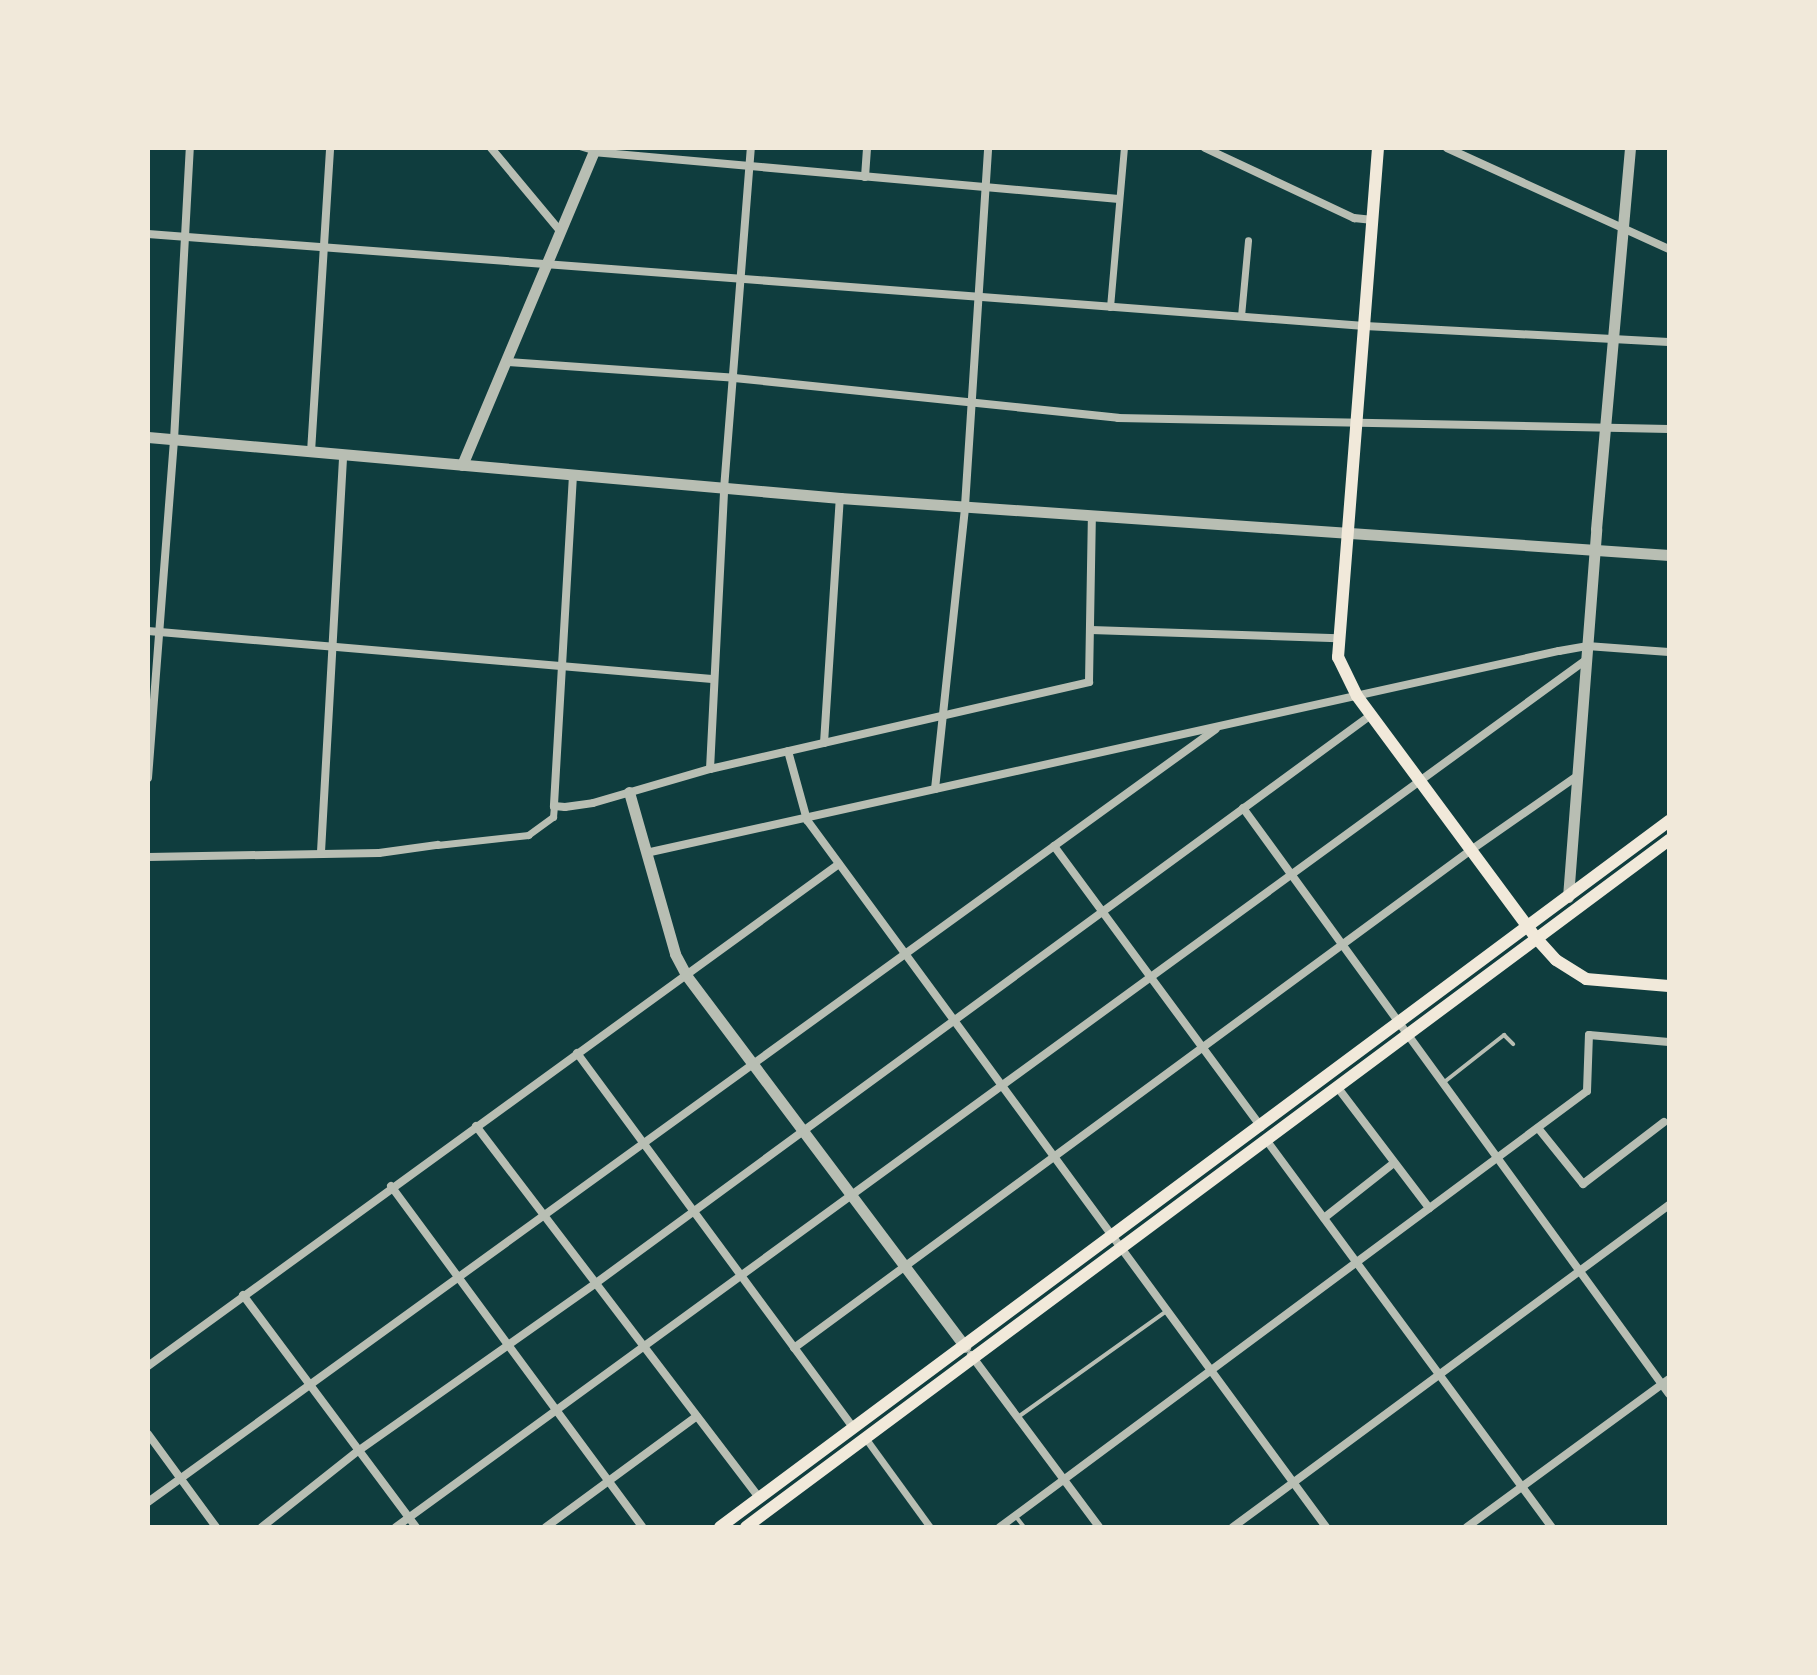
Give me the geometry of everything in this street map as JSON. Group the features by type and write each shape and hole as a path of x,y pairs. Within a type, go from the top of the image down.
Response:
{"main road":[{"path":"1378,148 1338,657 1357,696 1537,939 1556,960 1586,979 1669,986"},
{"path":"720,1527 1669,821"},
{"path":"746,1527 1669,840"}],"street":[{"path":"148,778 174,440 190,148"},
{"path":"311,452 330,148"},
{"path":"491,148 561,232"},
{"path":"710,769 712,679 724,489 743,280 751,148"},
{"path":"865,177 867,148"},
{"path":"935,789 965,506 988,148"},
{"path":"1110,307 1124,148"},
{"path":"1205,148 1354,218 1373,220"},
{"path":"1447,148 1669,249"},
{"path":"1568,897 1594,550 1630,148"},
{"path":"462,465 508,362 594,150 749,168 1119,199"},
{"path":"148,234 1365,326 1669,342"},
{"path":"1241,316 1248,240"},
{"path":"508,362 734,378 1118,418 1607,425 1669,429"},
{"path":"148,437 840,498 1669,555"},
{"path":"321,852 343,455"},
{"path":"148,857 379,853 528,835 553,817 573,475"},
{"path":"824,743 840,498"},
{"path":"554,806 593,803 710,769 1089,682 1092,515"},
{"path":"1091,630 1338,638"},
{"path":"148,631 712,679"},
{"path":"646,853 1587,646 1669,652"},
{"path":"396,1527 742,1278 1586,660"},
{"path":"262,1527 358,1451 596,1283 1371,715"},
{"path":"148,1502 1216,729"},
{"path":"788,751 807,820 1326,1527"},
{"path":"794,1348 1471,850 1577,776"},
{"path":"629,792 675,954 686,975 805,1130 1099,1527"},
{"path":"1243,808 1579,1271 1665,1382 1669,1394"},
{"path":"1054,846 1261,1127"},
{"path":"148,1366 391,1186 839,864"},
{"path":"1000,1527 1587,1091 1589,1035 1669,1042"},
{"path":"577,1053 854,1429"},
{"path":"1338,1088 1429,1208"},
{"path":"1538,1128 1583,1184 1664,1122"},
{"path":"476,1126 759,1498"},
{"path":"1267,1141 1552,1527"},
{"path":"1324,1218 1394,1163"},
{"path":"391,1186 642,1527"},
{"path":"1233,1527 1669,1205"},
{"path":"243,1295 416,1527"},
{"path":"1467,1527 1665,1382"},
{"path":"546,1527 697,1416"},
{"path":"148,1434 216,1527"},
{"path":"866,1439 930,1527"}],"lane":[{"path":"580,148 594,150"},
{"path":"1443,1083 1504,1035 1513,1044"},
{"path":"1018,1417 1167,1311"},
{"path":"1015,1516 1024,1527"}]}
